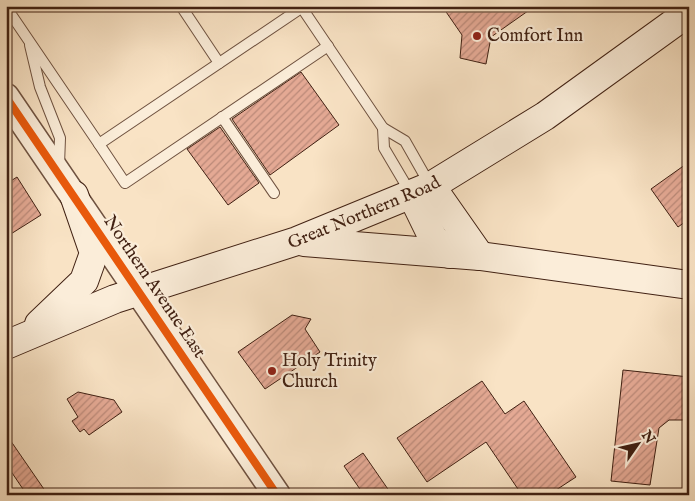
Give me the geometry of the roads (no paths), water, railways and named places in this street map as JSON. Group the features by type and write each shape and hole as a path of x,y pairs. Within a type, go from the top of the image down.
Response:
{"main road":[{"name":"Great Northern Road","path":"17,339 114,299 140,293 297,241 421,190 545,116 689,12"},
{"path":"17,339 84,281 94,253 66,185"},
{"path":"421,190 434,238 450,254"},
{"path":"421,190 480,256"},
{"path":"297,241 480,256 689,285"}],"street":[{"name":"Northern Avenue East","path":"6,96 278,495"}],"lane":[{"path":"6,6 125,183 328,46"},
{"path":"181,6 219,63"},
{"path":"99,144 303,7 383,128 405,141 421,190"},
{"path":"30,41 40,87 60,138 66,185"},
{"path":"222,117 274,194"},
{"path":"383,128 384,148 421,190"}],"place":[{"name":"Comfort Inn","path":"477,36"},
{"name":"Holy Trinity Church","path":"272,371"}]}
